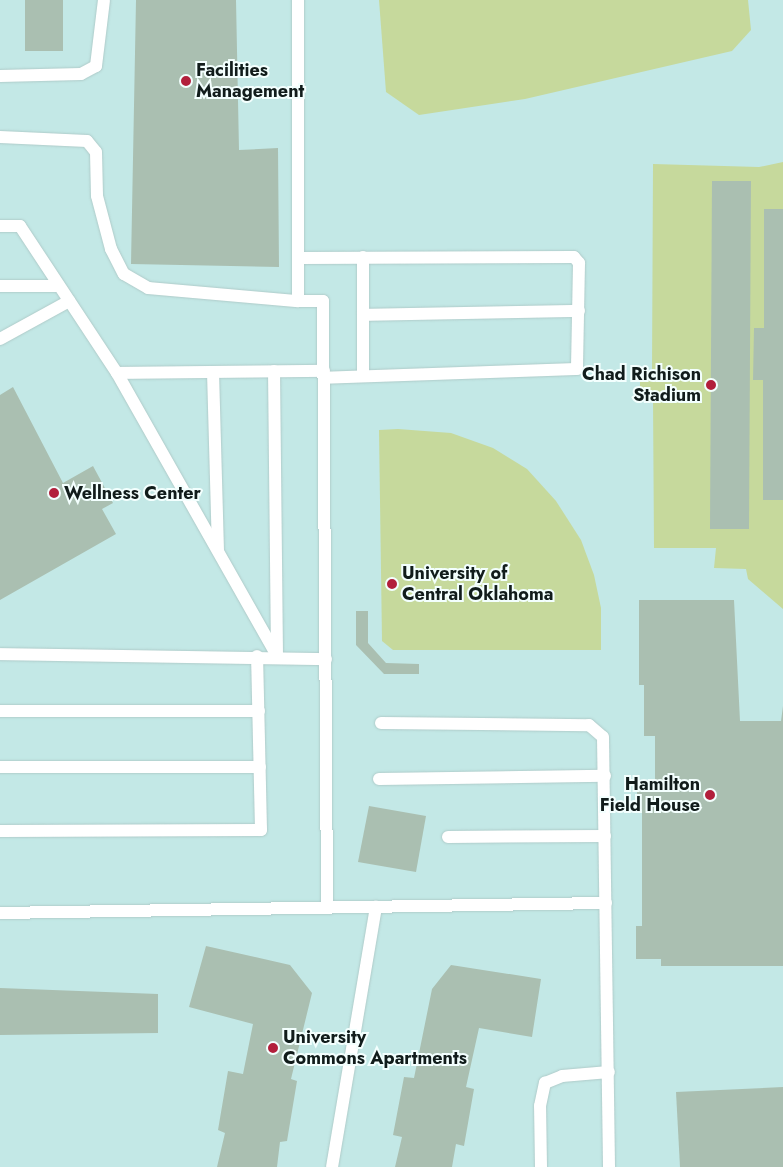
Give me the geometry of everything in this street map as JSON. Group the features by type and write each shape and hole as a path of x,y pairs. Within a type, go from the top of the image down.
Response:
{"lane":[{"path":"0,76 81,74 96,66 104,0"},
{"path":"298,0 298,301"},
{"path":"0,137 87,141 96,152 97,196 111,248 124,274 148,288 298,301 323,301 326,905"},
{"path":"0,226 20,226 117,373 278,656"},
{"path":"117,373 274,371 363,376 577,369 579,263 574,257 298,258"},
{"path":"363,258 363,376"},
{"path":"0,286 59,286"},
{"path":"0,339 69,301"},
{"path":"363,315 579,311"},
{"path":"274,371 278,656"},
{"path":"213,372 218,552"},
{"path":"0,654 278,656 326,659"},
{"path":"0,831 261,830 257,656"},
{"path":"0,711 259,711"},
{"path":"382,724 589,725 603,737 606,836 609,1167"},
{"path":"0,767 260,768"},
{"path":"378,779 605,776"},
{"path":"448,837 606,836"},
{"path":"0,912 326,905 376,907 606,904"},
{"path":"332,1167 376,907"},
{"path":"541,1167 540,1106 545,1083 562,1076 609,1072"}],"shaded area":[{"name":"University of Central Oklahoma","path":"0,0 783,0 783,1167 0,1167"}],"green space":[{"path":"379,0 748,0 751,30 732,51 525,99 419,115 386,92"},
{"name":"Chad Richison Stadium","path":"783,162 783,609 748,579 746,569 714,568 716,548 654,548 653,400 640,398 640,371 652,372 653,164 759,167"},
{"path":"398,429 451,433 493,448 527,469 556,501 581,540 594,575 601,608 601,650 393,650 382,641 379,430"}],"building":[{"path":"25,0 63,0 63,51 25,51"},
{"name":"Facilities Management","path":"136,0 236,0 239,150 278,148 279,267 131,264"},
{"path":"712,181 751,181 749,529 710,529"},
{"path":"764,209 783,209 783,500 763,500 763,380 753,380 754,328 764,328"},
{"name":"Wellness Center","path":"13,387 63,483 93,466 113,503 102,509 116,534 0,600 0,395"},
{"name":"Hamilton Field House","path":"639,600 734,600 740,721 781,721 783,706 783,966 661,966 661,959 636,959 636,926 642,926 642,809 637,809 637,780 655,780 655,736 644,736 644,685 639,685"},
{"path":"356,611 368,611 368,643 386,663 419,664 419,674 384,674 356,645"},
{"path":"369,806 426,816 416,872 358,862"},
{"name":"University Commons Apartments","path":"206,946 290,965 312,993 291,1079 297,1081 287,1141 280,1142 277,1167 217,1167 225,1133 218,1130 228,1071 243,1074 253,1024 189,1007"},
{"name":"University Commons Apartments","path":"451,965 541,979 532,1037 479,1028 466,1087 474,1089 464,1146 456,1144 452,1167 395,1167 402,1137 393,1135 404,1077 414,1078 432,989"},
{"path":"0,988 158,994 158,1033 0,1035"},
{"path":"783,1087 783,1167 680,1167 676,1092"}],"place":[{"name":"Facilities Management","path":"186,81"},
{"name":"Chad Richison Stadium","path":"711,385"},
{"name":"Wellness Center","path":"54,493"},
{"name":"University of Central Oklahoma","path":"392,584"},
{"name":"Hamilton Field House","path":"710,795"},
{"name":"University Commons Apartments","path":"273,1048"}]}
